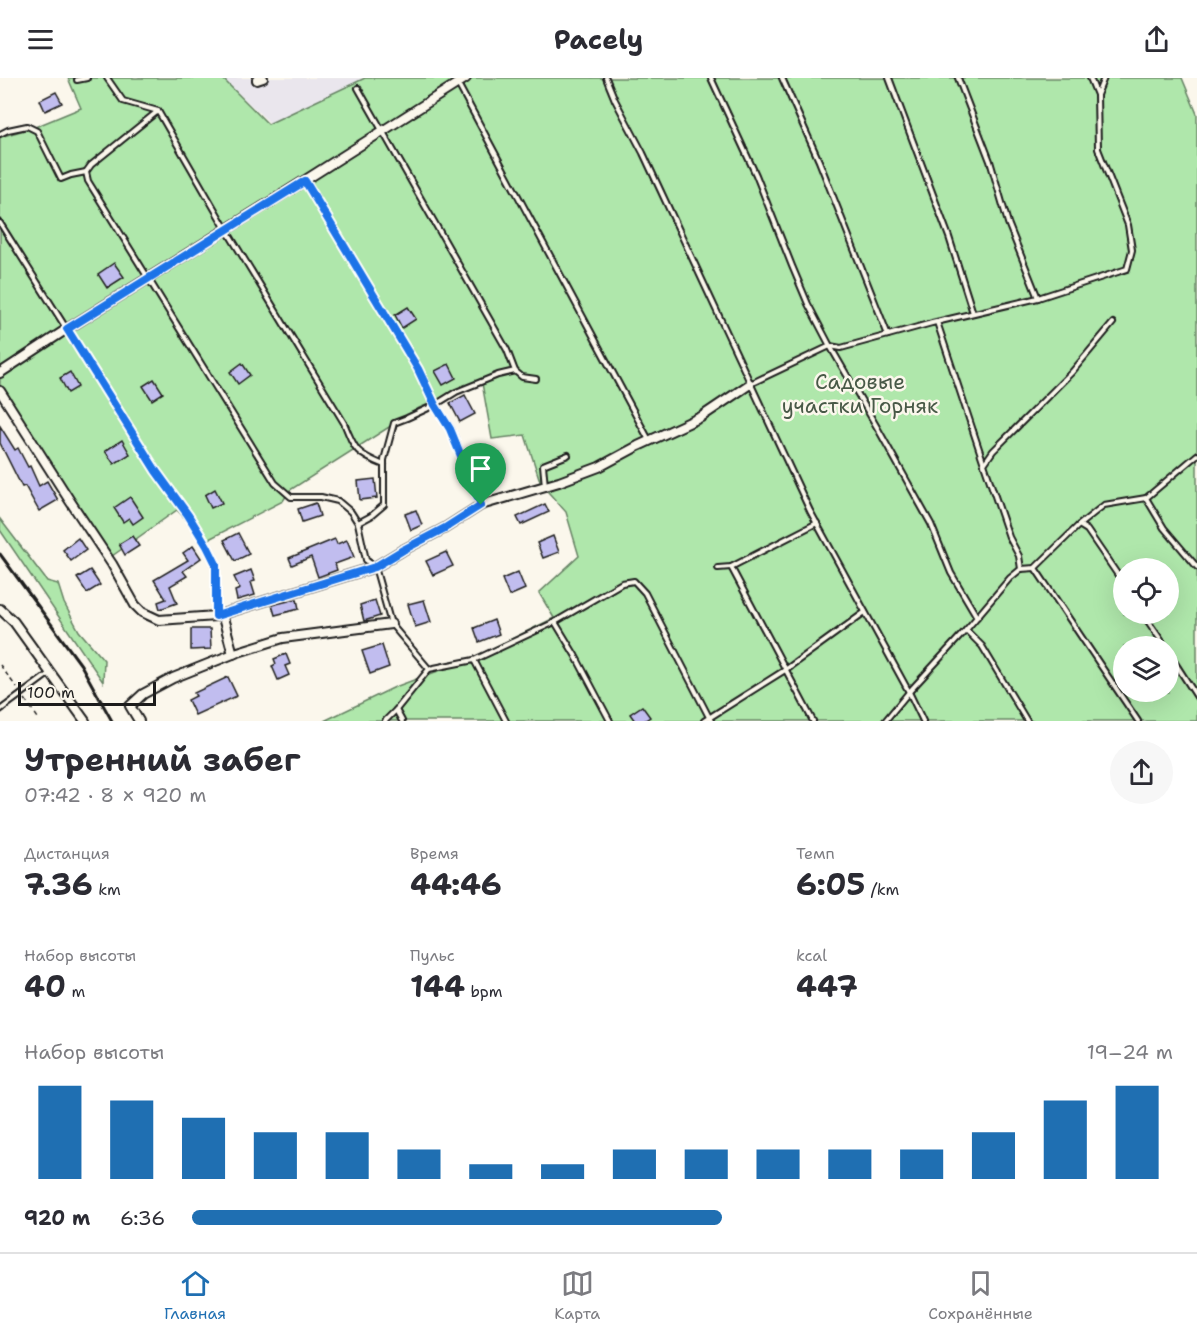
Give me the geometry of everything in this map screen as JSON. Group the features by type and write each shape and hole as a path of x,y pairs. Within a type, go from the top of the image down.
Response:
{"street":[{"path":"0,373 466,78"},
{"path":"0,391 112,564 135,604 142,612 159,620 219,615 375,567 481,505 599,467 701,417 750,384"},
{"path":"0,609 14,622 85,721"},
{"path":"219,615 233,654"},
{"path":"139,721 130,706 143,694 173,678 233,654 283,638 391,624"}],"lane":[{"path":"77,80 87,78"},
{"path":"107,78 123,101 158,111 226,229 344,423 354,447 366,458 384,465"},
{"path":"606,78 817,523 923,721"},
{"path":"711,78 756,175 804,294 830,346 931,524 951,573 977,617"},
{"path":"782,78 819,161 888,335"},
{"path":"889,78 949,237 973,313"},
{"path":"958,78 990,161 1008,223 1038,298"},
{"path":"750,384 830,346 840,348 1038,298 1127,269 1132,250 1128,225 1098,149 1097,95 1090,78"},
{"path":"1097,95 1104,78"},
{"path":"457,84 649,441"},
{"path":"358,88 507,350 515,371 522,377 536,379"},
{"path":"0,134 27,126 37,131 61,179 86,172 91,165 158,111"},
{"path":"86,172 88,181 275,483 291,497 321,497 338,501 351,512 358,523 366,560 375,567 391,624 429,669"},
{"path":"305,181 418,369 435,405 450,429 481,505"},
{"path":"0,223 156,471 207,546 216,564 219,615"},
{"path":"937,322 1008,537 1020,556 1021,569"},
{"path":"984,464 993,451 1072,372 1113,323"},
{"path":"358,523 384,505 384,460 394,423 435,405 456,392 498,375 515,371"},
{"path":"545,486 543,465 568,455"},
{"path":"885,721 1010,578 1021,569 1035,568 1104,505 1146,498 1197,455"},
{"path":"1146,498 1164,528 1197,567"},
{"path":"718,568 731,567 817,523"},
{"path":"1080,525 1087,530 1113,568"},
{"path":"731,567 813,721"},
{"path":"1035,568 1138,721"},
{"path":"385,721 429,669 474,660 555,622 622,583 634,581 645,593 710,719"},
{"path":"704,721 785,670 865,612"},
{"path":"555,622 610,721"},
{"path":"966,630 982,646 1027,721"},
{"path":"474,660 506,721"},
{"path":"1179,669 1197,697"},
{"path":"0,710 51,672"},
{"path":"396,710 402,721"}],"shaded area":[{"path":"222,78 367,78 270,123"}],"green space":[{"name":"Садовые участки Горняк","path":"68,78 222,78 268,124 365,78 1182,78 1197,114 1197,721 324,721 395,687 473,658 554,618 539,593 579,556 566,512 541,484 525,435 492,439 482,383 419,408 290,490 283,501 207,540 177,510 112,556 0,388 0,137 35,127 81,108"},
{"path":"0,519 47,581 58,584 64,603 79,631 104,660 103,682 0,530"}],"building":[{"path":"56,92 62,103 45,111 40,100"},
{"path":"114,263 124,277 107,288 98,274"},
{"path":"408,307 416,319 402,328 395,315"},
{"path":"242,363 250,375 238,384 230,372"},
{"path":"449,364 456,378 443,385 435,371"},
{"path":"70,372 78,387 68,393 60,378"},
{"path":"154,379 163,393 152,400 143,386"},
{"path":"465,395 475,414 460,422 450,403"},
{"path":"0,426 15,450 18,448 28,467 30,466 39,486 47,481 58,500 39,511 25,486 22,487 0,443"},
{"path":"122,440 130,454 114,464 105,451"},
{"path":"485,455 488,461 491,459 494,467 478,474 470,462"},
{"path":"375,479 377,498 360,500 358,481"},
{"path":"215,489 222,503 211,508 205,495"},
{"path":"130,497 143,517 133,524 129,518 123,522 114,508"},
{"path":"316,503 320,516 302,522 298,509"},
{"path":"545,504 549,512 521,525 517,517"},
{"path":"416,510 422,525 411,530 405,514"},
{"path":"238,533 249,554 235,561 224,540"},
{"path":"132,536 139,546 125,555 119,544"},
{"path":"553,536 559,552 543,558 537,543"},
{"path":"78,538 86,550 71,561 63,550"},
{"path":"335,539 337,544 347,540 354,557 335,564 337,570 318,577 311,557 292,565 289,558"},
{"path":"193,546 201,558 183,571 187,576 170,586 177,603 160,609 158,602 166,599 154,580 188,560 183,553"},
{"path":"446,552 453,566 433,575 426,561"},
{"path":"90,570 100,585 87,593 77,578"},
{"path":"251,570 255,581 251,582 255,595 237,600 235,591 240,589 234,577"},
{"path":"518,572 525,589 509,596 502,579"},
{"path":"297,599 299,609 275,615 272,605"},
{"path":"375,600 380,616 364,621 360,605"},
{"path":"424,600 431,622 415,627 408,604"},
{"path":"494,620 499,634 479,642 474,628"},
{"path":"191,629 210,629 211,649 191,650"},
{"path":"382,645 389,667 370,674 362,651"},
{"path":"286,654 290,664 285,666 289,675 278,680 272,666 276,664 274,659"},
{"path":"228,677 237,696 195,715 188,700 196,696 194,693"},
{"path":"642,706 650,717 644,721 635,721 630,714"}],"railway":[{"path":"0,554 81,665 112,721"}],"route":[{"path":"305,181 418,369 435,405 450,429 481,505 375,567 216,616 216,564 207,546 156,471 67,329 305,181"}]}
